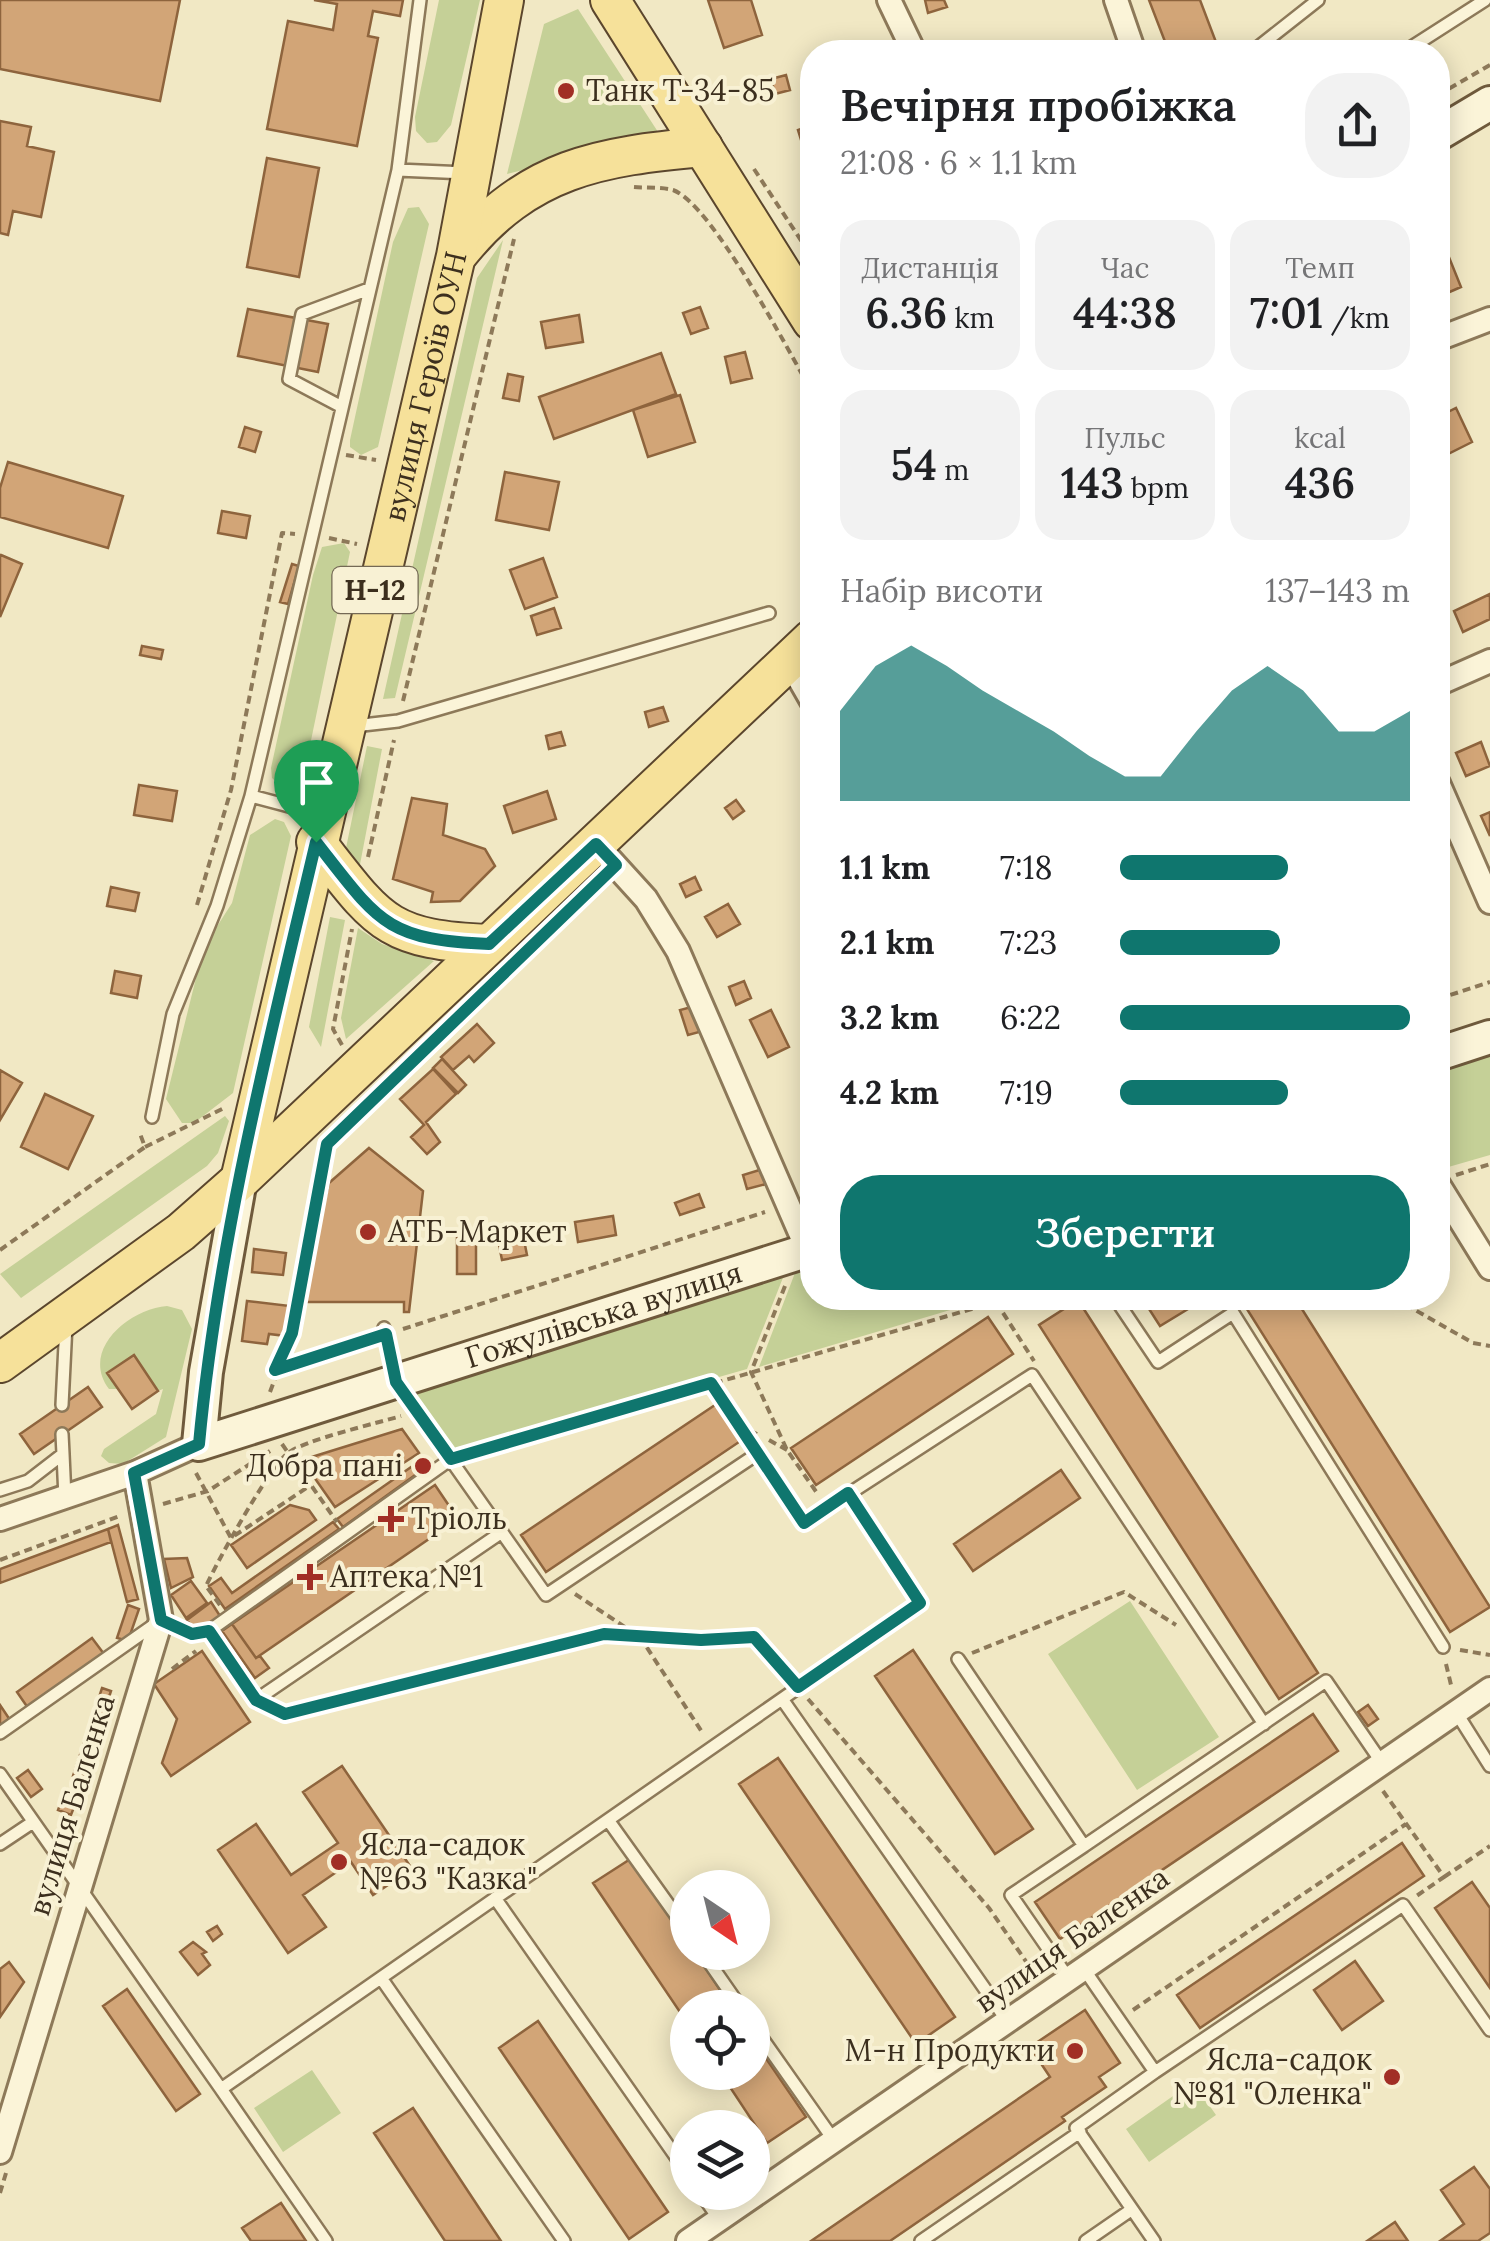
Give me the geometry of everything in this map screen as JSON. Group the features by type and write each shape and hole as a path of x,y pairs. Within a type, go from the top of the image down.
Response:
{"main road":[{"name":"вулиця Героїв ОУН","path":"240,1180 456,256 504,0"},
{"path":"610,0 800,302"},
{"path":"456,256 504,204 557,174 618,156 704,147"},
{"path":"0,1363 180,1232 240,1180 596,844 800,638"},
{"path":"319,829 359,897 394,928 431,942 489,944"}],"street":[{"path":"889,0 908,40"},
{"path":"1116,0 1130,40"},
{"path":"1450,127 1490,104"},
{"path":"1450,335 1490,320"},
{"path":"1450,679 1490,661"},
{"path":"1450,810 1490,902"},
{"path":"596,844 646,899 678,952 800,1236"},
{"path":"1450,1050 1490,1037"},
{"path":"199,1444 206,1372 240,1180"},
{"path":"1450,1190 1490,1268"},
{"name":"Гожулівська вулиця","path":"0,1519 134,1473 199,1444 800,1253"},
{"name":"вулиця Баленка","path":"0,2152 161,1620 134,1473"},
{"name":"вулиця Баленка","path":"688,2241 1490,1689"}],"lane":[{"path":"152,1118 173,1014 217,906 251,796 398,170 420,0"},
{"path":"1267,40 1318,0"},
{"path":"1423,40 1486,0"},
{"path":"398,170 471,173"},
{"path":"342,407 289,379 302,314 370,289"},
{"path":"344,728 398,721 769,613"},
{"path":"251,796 319,829"},
{"path":"1123,1310 1158,1362 1234,1313 1443,1648"},
{"path":"62,1404 67,1317"},
{"path":"385,1331 396,1382 546,1595 757,1454 804,1523 1032,1375 1264,1724"},
{"path":"62,1434 65,1498"},
{"path":"0,1490 28,1481 63,1454"},
{"path":"0,1733 161,1620 192,1634 209,1631 451,1459"},
{"path":"221,2088 920,1603 848,1493"},
{"path":"209,1631 256,1700 502,1532"},
{"path":"958,1659 1084,1846"},
{"path":"1155,2072 1119,2020 1012,1895 1326,1682 1376,1768"},
{"path":"782,1698 1008,2022"},
{"path":"1456,1712 1490,1766"},
{"path":"0,1774 326,2241"},
{"path":"608,1820 670,1907"},
{"path":"0,1844 32,1822"},
{"path":"495,1898 670,2148"},
{"path":"1154,2241 1076,2128 1403,1905 1490,2030"},
{"path":"380,1978 564,2241"},
{"path":"770,2050 833,2139"},
{"path":"921,2241 1080,2132"},
{"path":"713,2210 719,2219"},
{"path":"1086,2241 1131,2210"}],"path":[{"path":"1450,88 1490,65"},
{"path":"626,187 674,190 705,218 762,304 800,371"},
{"path":"368,857 517,228"},
{"path":"332,452 376,460"},
{"path":"192,922 230,790 282,532 358,542 354,559"},
{"path":"343,1047 333,1029 354,914"},
{"path":"1450,995 1490,982"},
{"path":"269,1396 275,1370 292,1333 327,1144 450,1025"},
{"path":"0,1250 145,1147 231,1104"},
{"path":"140,1131 145,1147"},
{"path":"1450,1178 1490,1164"},
{"path":"275,1370 385,1331 788,1205"},
{"path":"800,1264 751,1372 787,1450 813,1488"},
{"path":"451,1459 967,1310"},
{"path":"1001,1310 1034,1359 1032,1375"},
{"path":"1415,1310 1474,1343 1490,1346"},
{"path":"711,1383 757,1454"},
{"path":"228,1617 206,1586 212,1566 224,1557 231,1538 288,1452 411,1413"},
{"path":"156,1506 208,1491 282,1444"},
{"path":"288,1452 345,1534"},
{"path":"231,1538 311,1485"},
{"path":"208,1491 231,1538"},
{"path":"0,1560 124,1515"},
{"path":"958,1659 1124,1592 1214,1649"},
{"path":"256,1700 285,1714 604,1634 754,1637 989,1908 1048,1994"},
{"path":"640,1637 712,1748"},
{"path":"1456,1712 1443,1648 1490,1655"},
{"path":"1376,1768 1406,1824 1444,1877"},
{"path":"1119,2020 1406,1824"},
{"path":"1403,1905 1490,1846"}],"green space":[{"path":"439,0 480,0 451,125 437,142 427,143 416,131 415,117"},
{"path":"578,9 660,135 507,174 544,24"},
{"path":"419,207 429,224 378,447 361,455 350,447 350,440 393,242 408,208"},
{"path":"503,240 395,698 383,699 477,278"},
{"path":"344,543 350,552 302,784 286,791 272,778 271,768 313,575 322,547"},
{"path":"367,746 382,749 358,875 346,848"},
{"path":"275,819 284,822 291,836 233,1093 194,1123 182,1123 166,1099 197,974 207,942 232,903 250,835"},
{"path":"330,917 345,920 321,1047 309,1027"},
{"path":"358,928 382,944 434,961 346,1039 341,1018"},
{"path":"1490,1049 1490,1155 1450,1167 1450,1062"},
{"path":"225,1116 229,1121 218,1153 207,1166 21,1298 0,1274"},
{"path":"798,1265 800,1310 950,1310 759,1367"},
{"path":"786,1270 747,1369 456,1452 408,1385"},
{"path":"167,1306 182,1310 192,1329 166,1437 123,1464 109,1463 101,1456 104,1449 156,1414 163,1389 158,1391 134,1355 107,1372 118,1389 109,1389 100,1360 104,1347 113,1334 137,1315"},
{"path":"1130,1601 1219,1737 1137,1790 1048,1654"},
{"path":"312,2070 341,2113 283,2152 254,2108"},
{"path":"1193,2082 1216,2115 1149,2162 1126,2129"}],"building":[{"path":"0,0 180,0 160,101 0,69"},
{"path":"314,0 403,0 400,16 373,11 368,36 378,38 357,146 267,129 288,21 333,30 337,4"},
{"path":"708,0 751,0 762,35 724,48"},
{"path":"925,0 944,0 947,7 928,13"},
{"path":"1149,0 1200,0 1215,40 1164,40"},
{"path":"786,75 790,90 775,94 771,79"},
{"path":"0,121 31,127 27,146 54,152 41,217 13,211 8,235 0,233"},
{"path":"267,158 319,168 299,277 247,267"},
{"path":"1450,260 1461,287 1450,292"},
{"path":"700,307 708,328 691,334 683,313"},
{"path":"248,309 328,324 318,372 238,356"},
{"path":"579,315 583,342 546,348 541,322"},
{"path":"745,352 752,378 731,383 725,357"},
{"path":"661,353 676,394 554,439 539,397"},
{"path":"508,374 523,377 519,401 503,398"},
{"path":"680,395 695,442 648,457 633,410"},
{"path":"1456,408 1472,442 1450,453 1450,411"},
{"path":"245,427 261,432 255,452 239,447"},
{"path":"8,462 123,496 108,548 0,517 0,488"},
{"path":"505,472 559,482 549,530 496,520"},
{"path":"222,511 250,516 246,538 218,533"},
{"path":"0,557 22,564 0,617"},
{"path":"543,558 557,597 525,609 510,570"},
{"path":"292,564 299,566 288,604 280,602"},
{"path":"1490,594 1490,619 1463,632 1454,611"},
{"path":"554,608 561,628 537,635 531,616"},
{"path":"142,646 163,650 161,659 140,655"},
{"path":"663,707 668,721 649,727 645,712"},
{"path":"561,732 565,745 549,749 546,736"},
{"path":"1481,742 1490,766 1466,776 1456,753"},
{"path":"139,785 177,791 172,821 134,815"},
{"path":"547,791 556,819 513,833 504,806"},
{"path":"412,798 447,804 443,835 485,849 495,866 460,901 431,902 433,892 393,879"},
{"path":"736,800 744,811 733,819 725,808"},
{"path":"1490,812 1490,836 1481,816"},
{"path":"695,877 701,890 686,897 680,884"},
{"path":"111,887 139,893 135,911 107,906"},
{"path":"728,904 740,924 717,937 705,917"},
{"path":"115,971 141,976 137,998 111,993"},
{"path":"744,981 751,998 736,1005 729,987"},
{"path":"695,1006 703,1031 688,1035 680,1010"},
{"path":"771,1010 789,1047 768,1057 750,1020"},
{"path":"477,1024 494,1043 474,1062 469,1056 453,1070 441,1057"},
{"path":"442,1059 466,1085 458,1093 433,1068"},
{"path":"433,1069 456,1094 426,1122 440,1142 427,1154 411,1137 424,1125 400,1099"},
{"path":"0,1070 22,1083 0,1120"},
{"path":"45,1094 93,1116 68,1169 21,1147"},
{"name":"АТБ-Маркет","path":"369,1148 423,1191 409,1312 404,1312 404,1302 300,1302 329,1183"},
{"path":"766,1168 770,1183 747,1189 743,1175"},
{"path":"699,1194 704,1207 680,1215 675,1203"},
{"path":"613,1216 616,1235 578,1242 575,1222"},
{"path":"457,1237 476,1237 476,1274 457,1274"},
{"path":"524,1240 527,1255 502,1260 499,1245"},
{"path":"254,1249 286,1253 283,1275 252,1272"},
{"path":"247,1301 290,1306 286,1336 269,1334 267,1344 242,1341"},
{"path":"1062,1310 1084,1310 1318,1673 1279,1699 1039,1325"},
{"path":"1150,1310 1186,1310 1160,1326"},
{"path":"1248,1310 1303,1310 1490,1607 1450,1632"},
{"path":"988,1317 1013,1354 816,1485 791,1448"},
{"path":"134,1355 158,1391 132,1409 107,1373"},
{"path":"88,1387 102,1407 34,1454 20,1434"},
{"path":"718,1403 742,1440 546,1572 521,1535"},
{"path":"402,1429 419,1453 335,1507 302,1460"},
{"path":"424,1458 429,1465 343,1527 337,1519"},
{"path":"1061,1470 1080,1498 973,1571 954,1544"},
{"path":"435,1485 458,1519 256,1658 232,1624"},
{"path":"290,1505 309,1510 316,1520 247,1568 231,1545"},
{"path":"333,1522 339,1529 225,1609 209,1586 221,1578 232,1593"},
{"path":"118,1525 138,1599 127,1602 108,1529"},
{"path":"108,1529 111,1542 0,1583 0,1569"},
{"path":"187,1558 193,1577 171,1588 164,1559"},
{"path":"191,1581 207,1603 186,1618 171,1595"},
{"path":"211,1602 220,1616 202,1629 192,1627 187,1620"},
{"path":"128,1605 139,1609 128,1641 117,1638"},
{"path":"232,1624 256,1658 260,1656 269,1668 255,1678 222,1631"},
{"path":"92,1638 104,1654 28,1708 17,1692"},
{"path":"913,1650 1033,1829 995,1854 875,1676"},
{"path":"202,1651 250,1722 171,1776 162,1763 177,1719 154,1684"},
{"path":"102,1688 111,1691 82,1779 73,1776"},
{"path":"0,1705 10,1720 0,1727"},
{"path":"1368,1705 1378,1719 1368,1726 1358,1712"},
{"path":"1313,1714 1338,1751 1060,1939 1035,1902"},
{"path":"778,1758 955,2017 916,2044 739,1784"},
{"path":"342,1766 412,1869 373,1895 351,1862 303,1895 326,1927 288,1953 218,1850 256,1824 291,1875 338,1843 303,1792"},
{"path":"28,1770 42,1789 31,1797 17,1778"},
{"path":"66,1789 79,1794 71,1815 58,1810"},
{"path":"1402,1843 1424,1876 1200,2028 1177,1995"},
{"path":"632,1858 670,1914 670,1970 707,1970 720,1990 670,1990 670,1997 593,1883"},
{"path":"1472,1882 1490,1908 1490,1988 1435,1908"},
{"path":"217,1926 222,1934 213,1941 207,1932"},
{"path":"193,1942 206,1952 202,1954 210,1965 198,1975 180,1952"},
{"path":"1355,1961 1383,2001 1342,2030 1314,1990"},
{"path":"9,1962 24,1982 0,2017 0,1969"},
{"path":"127,1989 200,2094 176,2111 103,2006"},
{"path":"1085,2010 1120,2063 1099,2077 1106,2087 1062,2117 1065,2121 890,2241 811,2241 1050,2077 1030,2047"},
{"path":"538,2021 668,2212 629,2239 499,2048"},
{"path":"770,2064 806,2117 770,2141 770,2110 745,2110 732,2090 770,2090"},
{"path":"413,2108 501,2241 445,2241 374,2133"},
{"path":"1474,2167 1490,2189 1490,2233 1478,2241 1440,2241 1464,2224 1441,2190"},
{"path":"281,2203 306,2241 251,2241 242,2228"},
{"path":"1395,2222 1408,2241 1367,2241"}],"place":[{"name":"Танк Т-34-85","path":"566,91"},
{"name":"АТБ-Маркет","path":"368,1232"},
{"name":"Добра пані","path":"423,1466"},
{"name":"Тріоль","path":"391,1519"},
{"name":"Аптека №1","path":"310,1577"},
{"name":"Ясла-садок №63 \"Казка\"","path":"339,1862"},
{"name":"М-н Продукти","path":"1075,2051"},
{"name":"Ясла-садок №81 \"Оленка\"","path":"1392,2077"}],"route":[{"path":"316,842 359,897 394,928 431,942 489,944 596,844 616,865 327,1144 292,1333 275,1370 386,1334 396,1382 451,1459 711,1383 804,1523 848,1493 920,1603 798,1687 754,1637 701,1640 604,1634 285,1714 256,1700 209,1631 192,1634 161,1620 134,1473 199,1444 206,1372 250,1126 316,842"}]}
